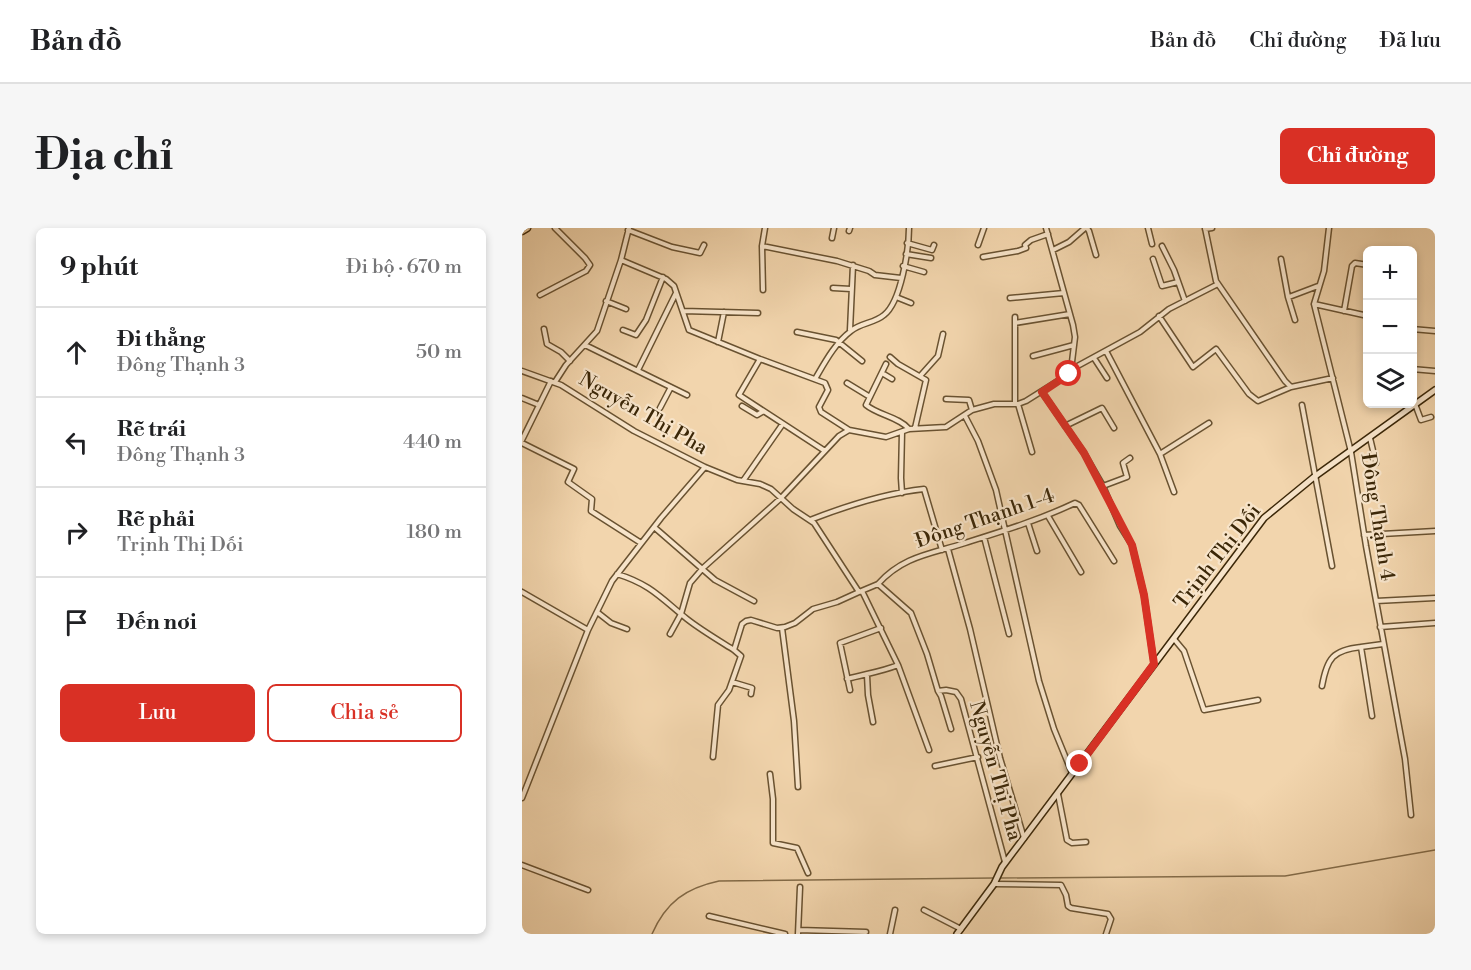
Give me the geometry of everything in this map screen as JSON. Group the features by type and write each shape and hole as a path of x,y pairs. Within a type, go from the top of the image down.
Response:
{"main road":[{"path":"522,231 527,228"},
{"name":"Trịnh Thị Dối","path":"1417,403 1435,390"},
{"name":"Trịnh Thị Dối","path":"959,932 995,883 1000,870 1264,518 1314,477 1410,408"}],"street":[{"path":"540,295 585,271 590,265 555,228"},
{"path":"763,290 762,246 765,228"},
{"path":"832,238 834,228"},
{"path":"815,379 830,354 850,331 884,316 896,297 906,254 909,228"},
{"path":"978,245 984,228"},
{"path":"621,260 663,278 674,286 688,330 825,383 828,390 819,407 820,412 849,430 886,437 915,428 946,427 972,410 994,404 1016,404 1042,392 1069,374 1075,337 1046,228"},
{"path":"1053,250 1069,242 1086,228 1096,255"},
{"path":"1148,228 1152,244"},
{"path":"1212,228 1205,229 1218,284 1291,387"},
{"name":"Đông Thạnh 4","path":"1329,228 1324,271 1314,304 1351,452 1405,759 1411,815"},
{"path":"641,543 591,511 592,499 568,482 574,469 522,441 553,382 597,332 621,260 628,229 684,250 700,253 704,245"},
{"path":"983,257 1018,251 1026,248 1025,245 1031,240 1048,234"},
{"path":"907,243 932,250 934,245"},
{"path":"762,246 853,265 875,274 901,278"},
{"path":"1162,246 1185,301"},
{"path":"906,254 931,258"},
{"path":"1153,259 1162,286 1178,282"},
{"path":"1281,259 1295,320"},
{"path":"1344,311 1352,266 1355,263 1363,264"},
{"path":"850,331 853,265"},
{"path":"903,266 924,272"},
{"path":"623,330 636,335 646,320 663,278"},
{"path":"1071,370 1140,332 1159,316 1218,284"},
{"path":"1288,297 1318,286"},
{"path":"833,288 851,289"},
{"path":"638,370 676,293"},
{"path":"1010,298 1064,293"},
{"path":"896,297 911,303"},
{"path":"606,301 626,309"},
{"path":"1314,304 1363,315"},
{"path":"683,311 758,313"},
{"path":"718,342 724,312"},
{"path":"1032,452 1016,404 1015,320 1070,314"},
{"path":"1159,316 1194,367 1216,349 1242,386 1258,401 1281,389 1333,378"},
{"path":"544,329 547,344 561,352 570,361"},
{"path":"1417,329 1435,331"},
{"path":"797,332 840,343 862,361"},
{"path":"921,375 938,356 943,334"},
{"path":"585,345 687,395"},
{"path":"1033,357 1074,345"},
{"path":"1106,351 1160,454 1174,492"},
{"path":"890,357 926,380 915,428"},
{"path":"1094,358 1107,378"},
{"path":"760,359 739,395 825,451"},
{"path":"886,364 866,405 874,411 901,422 909,429"},
{"path":"1417,369 1435,371"},
{"name":"Nguyễn Thị Pha","path":"522,371 553,382 634,431 705,467 743,481 760,484 814,523 861,591 881,628 898,665 929,750"},
{"path":"882,373 892,379"},
{"path":"847,383 870,398"},
{"path":"660,408 671,387"},
{"path":"1042,392 1103,486 1135,554 1144,595 1154,664"},
{"path":"522,398 539,405"},
{"path":"946,399 969,400 972,410"},
{"path":"1302,405 1332,566"},
{"path":"741,406 758,415 763,412"},
{"path":"1065,426 1102,408 1114,428"},
{"path":"1416,408 1421,420 1431,417"},
{"path":"965,416 978,441 996,490 1039,681 1054,729 1072,774"},
{"path":"1160,454 1209,423"},
{"path":"743,481 782,425"},
{"path":"670,634 681,614 690,583 703,568 782,498 839,436 849,430"},
{"path":"902,432 902,493"},
{"path":"1370,438 1376,463"},
{"path":"1103,486 1126,477 1123,463 1130,458"},
{"path":"522,798 588,630 617,574 705,467"},
{"path":"810,520 836,510 924,489 942,550"},
{"name":"Đông Thạnh 1-4","path":"878,584 900,564 920,555 948,549 1028,523 1075,503 1079,505 1114,561"},
{"path":"1048,516 1081,572"},
{"path":"1028,523 1037,551"},
{"path":"654,527 715,580 754,601"},
{"path":"1364,535 1435,531"},
{"path":"984,537 1009,634"},
{"path":"948,549 970,629 1000,758 1024,839"},
{"path":"617,574 646,585 665,598 681,614 741,656 732,682 718,705 713,756"},
{"path":"734,650 742,624 746,621 751,620 782,628 795,623 813,609 837,602 878,584"},
{"name":"Nguyễn Thị Pha","path":"878,584 911,613 938,691 956,692 961,699 1006,862"},
{"path":"522,592 588,630"},
{"path":"1376,601 1435,598"},
{"path":"597,612 611,623 627,629"},
{"path":"1380,627 1435,623"},
{"path":"782,628 794,721 798,787"},
{"path":"850,690 840,643 881,628"},
{"path":"1173,638 1184,651 1204,710 1258,700"},
{"path":"1322,686 1325,672 1336,653 1346,649 1383,644"},
{"path":"1361,647 1372,716"},
{"path":"847,679 898,665"},
{"path":"867,675 873,722"},
{"path":"732,682 752,688 751,694"},
{"path":"938,691 951,729"},
{"path":"935,766 978,757"},
{"path":"771,774 774,843 798,849 808,873"},
{"path":"1058,793 1067,840 1072,843 1086,842"},
{"path":"522,865 588,890"},
{"path":"995,883 1061,885 1068,906 1071,908 1108,914 1111,919 1106,934"},
{"path":"800,887 798,932 866,932"},
{"path":"890,934 895,910"},
{"path":"924,910 959,932"},
{"path":"709,916 785,934"}],"waterway":[{"path":"999,878 1285,876 1435,850"},
{"path":"652,934 664,913 678,898 687,892 719,881 994,878"}],"route":[{"path":"1069,374 1042,392 1084,453 1103,486 1120,526 1132,545 1144,595 1154,664 1080,764"}]}
